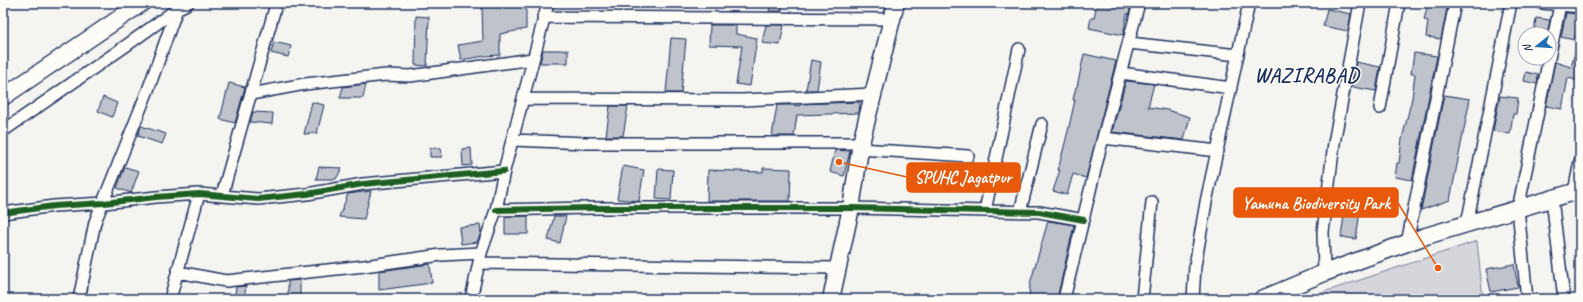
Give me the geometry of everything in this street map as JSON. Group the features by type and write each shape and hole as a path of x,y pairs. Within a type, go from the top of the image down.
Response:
{"street":[{"path":"3,97 142,3"},
{"path":"3,131 121,50 177,9 188,3"},
{"path":"471,299 480,258 496,210 504,171 543,17 548,3"},
{"path":"831,299 851,208 861,146 896,3"},
{"path":"1064,299 1103,138 1139,3"},
{"path":"1193,299 1198,252 1206,202 1249,3"},
{"path":"1324,273 1323,232 1333,150 1360,3"},
{"path":"1380,108 1399,3"},
{"path":"1407,243 1455,3"},
{"path":"1467,224 1511,3"},
{"path":"1527,299 1518,209 1570,5 1542,3"},
{"path":"222,195 275,8"},
{"path":"79,299 95,222 104,203 148,90 177,9"},
{"path":"543,17 893,19"},
{"path":"1129,43 1238,55"},
{"path":"985,211 1019,49"},
{"path":"251,94 305,84 386,75 410,76 533,59"},
{"path":"1121,73 1231,88"},
{"path":"523,99 742,100 874,94"},
{"path":"1020,212 1042,124"},
{"path":"1103,138 1218,151"},
{"path":"512,140 586,143 861,146 968,156"},
{"path":"1262,299 1324,273 1407,243 1577,192 1580,161"},
{"path":"3,213 54,206 199,194 258,199 308,194 363,184 504,171"},
{"path":"170,299 199,194"},
{"path":"1552,199 1564,299"},
{"path":"1142,299 1152,202"},
{"path":"496,210 591,208 851,208 1039,212 1084,220"},
{"path":"178,272 226,281 364,266 441,255 480,258 837,268"}],"shaded area":[{"path":"1477,241 1483,299 1306,299 1315,295"}],"building":[{"path":"509,3 526,3 526,29 500,34 500,55 461,60 458,45 483,41 482,7 508,6"},
{"path":"771,3 782,3 782,11 769,11"},
{"path":"1097,3 1131,3 1129,14 1127,14 1123,35 1089,28 1091,18 1094,18"},
{"path":"1428,3 1448,3 1441,39 1426,37 1428,21 1424,20"},
{"path":"1327,9 1351,14 1348,31 1323,26"},
{"path":"1566,13 1580,14 1574,40 1561,37"},
{"path":"416,16 429,17 427,66 415,65"},
{"path":"1536,18 1550,20 1549,26 1535,26"},
{"path":"710,25 736,25 736,34 757,38 750,86 736,84 742,46 709,45"},
{"path":"766,25 784,25 780,45 762,43"},
{"path":"671,38 686,39 681,93 666,93"},
{"path":"274,42 291,46 288,57 271,53"},
{"path":"1577,45 1580,45 1580,81 1568,78 1562,109 1546,106 1554,66 1557,66 1557,63 1571,67"},
{"path":"543,50 568,50 568,63 540,63"},
{"path":"1414,53 1437,56 1412,180 1395,177 1412,98 1415,74 1411,74"},
{"path":"1084,54 1116,61 1086,178 1073,174 1067,195 1053,191 1060,170 1058,170 1075,100 1073,100"},
{"path":"811,60 821,62 817,90 806,90"},
{"path":"1356,62 1380,67 1376,91 1352,87"},
{"path":"1526,72 1538,75 1537,84 1524,81"},
{"path":"1126,81 1154,84 1148,107 1167,110 1190,117 1184,140 1112,132"},
{"path":"229,83 245,87 235,123 220,119"},
{"path":"366,84 363,98 340,98 343,87"},
{"path":"1444,95 1470,99 1450,200 1421,210"},
{"path":"1500,96 1518,98 1516,114 1513,114 1510,134 1493,131"},
{"path":"103,97 117,103 112,117 98,111"},
{"path":"312,102 324,105 317,133 304,134"},
{"path":"860,102 859,113 797,115 794,136 772,136 777,105 800,106 800,104"},
{"path":"610,106 628,106 623,136 606,136"},
{"path":"253,112 273,113 272,124 250,122"},
{"path":"141,126 166,134 162,144 138,136"},
{"path":"430,148 441,148 442,157 430,157"},
{"path":"471,148 472,165 463,166 462,149"},
{"path":"835,150 850,151 844,176 830,172"},
{"path":"623,166 644,170 639,201 617,199"},
{"path":"125,167 139,171 131,193 117,188"},
{"path":"319,167 342,168 336,179 316,179"},
{"path":"763,168 791,169 790,201 707,201 708,170 763,172"},
{"path":"658,169 673,170 671,200 656,199"},
{"path":"371,191 364,219 339,217 348,194"},
{"path":"1346,201 1361,204 1356,239 1341,237"},
{"path":"528,216 528,234 505,234 505,217"},
{"path":"554,216 566,216 560,243 548,240"},
{"path":"1048,221 1074,225 1057,299 1029,299 1030,284"},
{"path":"480,225 481,233 477,242 461,244 459,227"},
{"path":"430,264 432,283 379,290 379,271"},
{"path":"1514,264 1518,287 1491,292 1486,269"},
{"path":"300,280 300,298 288,298 288,281"},
{"path":"246,286 244,299 234,299 236,287"}],"cycle path":[{"path":"3,213 54,206 199,194 258,199 307,194 363,184 504,171"},
{"path":"496,210 591,208 851,208 1039,212 1084,220"}],"place":[{"name":"SPUHC Jagatpur","path":"839,162"},
{"name":"Yamuna Biodiversity Park","path":"1438,268"}],"district":[{"name":"WAZIRABAD","path":"1307,75"}]}
